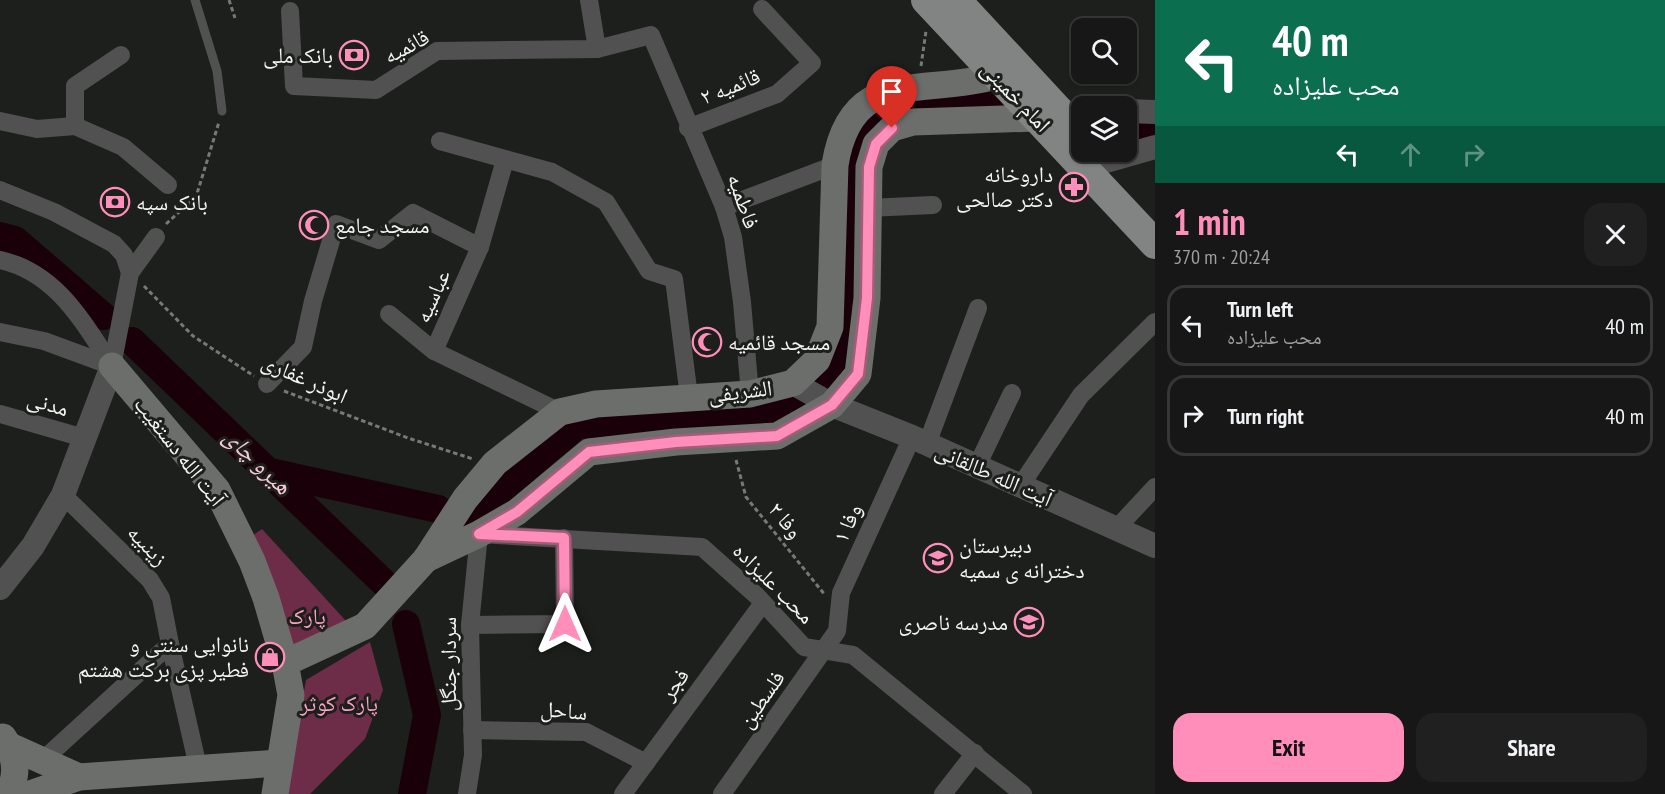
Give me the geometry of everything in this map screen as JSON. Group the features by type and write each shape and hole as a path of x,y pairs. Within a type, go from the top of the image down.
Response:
{"main road":[{"name":"امام خمینی","path":"946,2 995,76 1059,113 1155,244"},
{"name":"امام خمینی","path":"946,2 1071,124"},
{"name":"الشریفی","path":"426,559 465,499 495,463 560,412 596,404 750,394 793,383 817,360 830,327 835,165 839,144 849,122 869,100 892,89 971,83 995,76"},
{"path":"285,663 365,626 426,559 479,534 517,512 589,452 676,442 777,436 832,405 858,374 867,298 869,167 876,144 892,128 913,122 1059,113"},
{"path":"1107,162 1155,214"},
{"name":"آیت الله دستغیب","path":"113,355 217,490 252,561 266,598 285,663 291,695 275,793"},
{"path":"5,740 42,761 79,777"},
{"path":"5,740 15,761 15,777 8,794"},
{"path":"30,794 79,777 279,763"}],"street":[{"path":"589,0 597,50"},
{"name":"قائمیه ۲","path":"688,128 777,94 812,63 762,9"},
{"name":"قائمیه","path":"290,11 294,86 376,90 437,51 597,50 651,35"},
{"name":"فاطمیه","path":"651,35 688,128 724,207 733,237 742,302 750,394"},
{"path":"75,126 75,86 122,55"},
{"path":"1137,111 1155,112"},
{"path":"0,121 37,129 75,126 123,147 168,185"},
{"path":"440,141 552,172 606,202 649,271 674,279 690,397"},
{"path":"1137,150 1155,147"},
{"name":"عباسیه","path":"505,160 480,246 434,351 560,412"},
{"path":"724,207 835,165"},
{"path":"0,190 54,212 114,244 124,255 130,273"},
{"path":"868,208 933,205"},
{"path":"267,384 303,347 313,302 336,224 379,240 413,213 480,246"},
{"path":"0,588 33,546 63,495 113,355 130,273 156,237"},
{"name":"آیت الله دستغیب","path":"0,260 39,276 72,304 113,355"},
{"name":"وفا ۱","path":"838,622 841,593 920,441 978,308"},
{"path":"389,314 434,351"},
{"path":"1021,485 1081,395 1155,322"},
{"path":"0,332 113,355"},
{"name":"آیت الله طالقانی","path":"793,383 832,405 1021,485 1155,546"},
{"path":"977,466 1012,393"},
{"name":"مدنی","path":"0,414 84,438"},
{"path":"1117,528 1155,487"},
{"name":"زینبیه","path":"63,495 150,580 161,598 198,767"},
{"name":"محب علیزاده","path":"479,534 702,547 763,603 804,647 853,655 975,753 1015,791"},
{"name":"سردار جنگل","path":"468,794 473,755 470,625 479,534"},
{"path":"470,625 565,624 564,538"},
{"name":"فجر","path":"623,794 763,603"},
{"name":"فلسطین","path":"722,794 824,650 838,622"},
{"path":"42,761 170,645"},
{"name":"ساحل","path":"472,730 586,732 646,763"},
{"path":"943,794 975,753"}],"lane":[{"path":"195,0 217,71 222,111"}],"path":[{"path":"229,0 235,18"},
{"path":"920,86 921,56 946,2"},
{"path":"156,237 196,197 222,111"},
{"name":"ابوذر غفاری","path":"130,273 193,336 267,384 458,456 495,463"},
{"name":"وفا ۲","path":"743,438 735,464 746,497 838,622"}],"green space":[{"name":"پارک","path":"262,529 346,621 292,651 252,536"},
{"name":"پارک کوثر","path":"370,642 383,690 365,739 310,794 283,794 289,774 306,680"}],"waterway":[{"path":"827,383 859,260 852,179 874,122 914,102 1000,101"},
{"path":"1137,130 1155,130"},
{"name":"هیرو چای","path":"0,236 15,240 103,316"},
{"name":"هیرو چای","path":"132,341 383,582"},
{"path":"472,515 577,425 743,417 798,401"},
{"path":"270,472 438,509"},
{"name":"هیرو چای","path":"406,624 427,715 412,794"}],"place":[{"name":"بانک ملی","path":"354,55"},
{"name":"داروخانه دکتر صالحی","path":"1074,187"},
{"name":"بانک سپه","path":"115,202"},
{"name":"مسجد جامع","path":"314,225"},
{"name":"مسجد قائمیه","path":"707,342"},
{"name":"دبیرستان دخترانه ی سمیه","path":"938,558"},
{"name":"مدرسه ناصری","path":"1029,622"},
{"name":"نانوایی سنتی و فطیر پزی برکت هشتم","path":"270,657"}],"route":[{"path":"565,624 564,538 479,534 517,512 589,452 676,442 777,436 832,405 858,374 867,298 869,167 876,144 892,128"}]}
